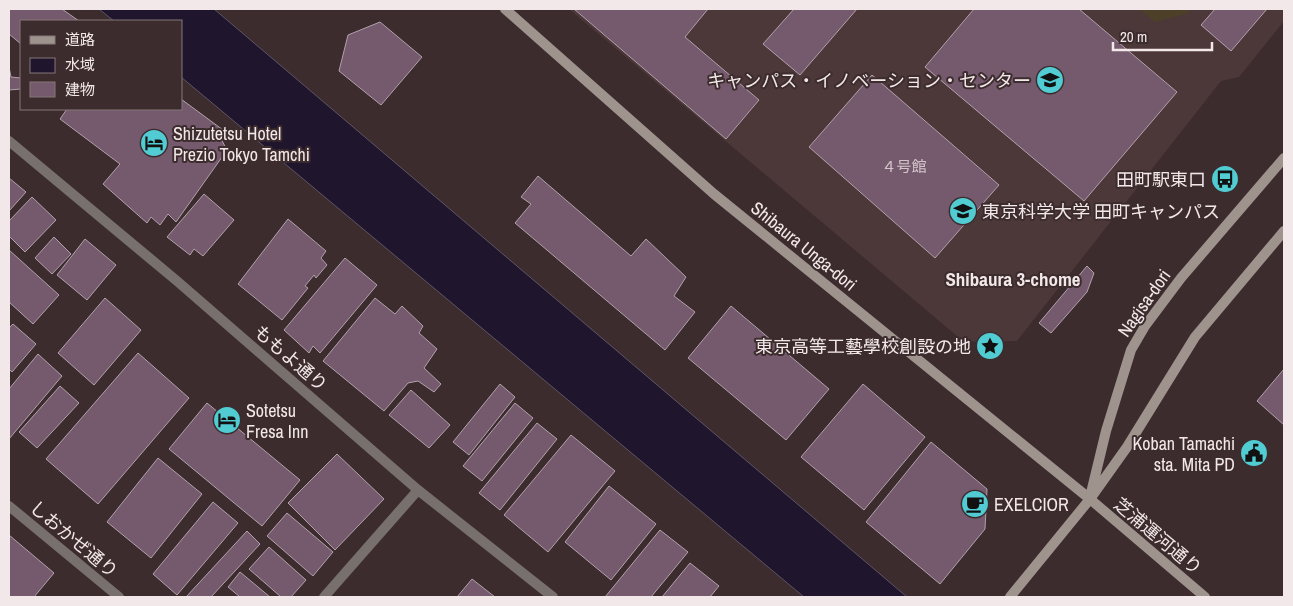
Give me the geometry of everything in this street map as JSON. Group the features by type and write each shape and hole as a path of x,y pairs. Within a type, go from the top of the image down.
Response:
{"street":[{"name":"Shibaura Unga-dori","path":"505,9 714,194 1090,499"},
{"name":"ももよ通り","path":"9,141 177,281 418,490 553,597"},
{"name":"Nagisa-dori","path":"1090,499 1119,387 1131,350 1140,334 1181,278 1284,158"},
{"name":"Nagisa-dori","path":"1010,597 1090,499 1127,447 1195,337 1284,231"},
{"path":"324,597 418,490"},
{"name":"芝浦運河通り","path":"1090,499 1205,597"},
{"name":"しおかぜ通り","path":"9,506 119,597"}],"shaded area":[{"name":"東京科学大学 田町キャンパス","path":"569,9 1284,9 1284,21 1239,77 1221,81 1017,341 964,342"},
{"path":"1139,9 1191,9 1186,14 1155,22"}],"water":[{"path":"99,9 214,9 907,597 804,597 182,78 182,20 113,20"}],"building":[{"path":"9,9 62,9 78,20 20,20 20,43 9,34"},
{"path":"574,9 708,9 685,37 759,100 726,139"},
{"path":"794,9 857,9 800,75 763,44"},
{"name":"キャンパス・イノベーション・センター","path":"974,9 1079,9 1177,92 1084,201 925,67"},
{"path":"1215,9 1267,9 1231,51 1201,25"},
{"path":"380,22 422,57 381,105 339,71 348,35"},
{"path":"9,67 11,77 20,78 20,89 9,90"},
{"path":"872,75 999,185 935,258 809,147"},
{"path":"182,100 223,130 220,137 227,150 176,222 168,214 160,225 151,217 147,223 103,184 120,164 60,119 66,110 182,110"},
{"path":"538,176 631,256 646,239 686,277 674,296 695,312 665,350 515,223 531,204 521,197"},
{"path":"9,178 26,192 9,211"},
{"path":"204,194 234,220 203,256 194,249 190,255 167,237"},
{"path":"32,197 56,220 25,252 9,236 9,221"},
{"path":"288,219 326,251 321,258 327,265 316,278 314,275 305,286 308,288 282,320 238,284"},
{"path":"54,237 71,254 52,274 35,258"},
{"path":"85,239 116,265 87,300 57,275"},
{"path":"9,250 59,295 33,324 9,302"},
{"path":"345,258 377,285 320,353 313,346 309,353 284,330"},
{"path":"1087,266 1094,273 1087,292 1051,333 1039,323"},
{"path":"105,298 141,330 94,385 58,353"},
{"path":"375,298 395,314 402,306 423,326 419,333 437,349 424,368 441,384 434,392 418,381 408,383 384,411 323,361"},
{"path":"731,306 829,389 786,440 688,358"},
{"path":"13,324 36,344 12,372 9,369 9,328"},
{"path":"138,353 189,398 98,504 46,459"},
{"path":"38,354 62,376 9,439 9,389"},
{"path":"1284,369 1284,425 1257,401"},
{"path":"500,384 515,397 469,455 453,442"},
{"path":"863,384 925,437 864,510 801,457"},
{"path":"60,386 79,403 37,448 19,432"},
{"path":"411,390 450,425 429,448 389,415"},
{"path":"207,403 300,480 262,526 169,449"},
{"path":"515,403 533,418 482,481 463,466"},
{"path":"537,423 557,439 500,510 479,493"},
{"path":"571,435 615,471 548,552 504,515"},
{"path":"931,442 987,489 985,529 940,584 866,522"},
{"path":"337,454 384,499 335,550 288,503"},
{"path":"158,458 202,494 151,558 107,522"},
{"path":"609,486 656,524 611,580 565,542"},
{"path":"213,502 238,523 177,595 153,574"},
{"path":"287,513 333,552 313,576 267,536"},
{"path":"660,530 688,552 651,597 605,597"},
{"path":"247,531 260,544 211,597 186,597"},
{"path":"9,535 54,573 34,597 9,597"},
{"path":"269,547 306,580 291,597 281,597 249,569"},
{"path":"690,563 719,586 710,597 662,597"},
{"path":"240,572 270,597 240,597 228,587"},
{"path":"472,579 495,597 457,597"}],"place":[{"name":"キャンパス・イノベーション・センター","path":"1050,80"},
{"name":"Shizutetsu Hotel Prezio Tokyo Tamchi","path":"154,143"},
{"name":"田町駅東口","path":"1225,179"},
{"name":"東京科学大学 田町キャンパス","path":"963,211"},
{"name":"東京高等工藝學校創設の地","path":"990,346"},
{"name":"Sotetsu Fresa Inn","path":"227,420"},
{"name":"Koban Tamachi sta. Mita PD","path":"1254,453"},
{"name":"EXELCIOR","path":"975,504"}],"district":[{"name":"Shibaura 3-chome","path":"1013,279"}]}
